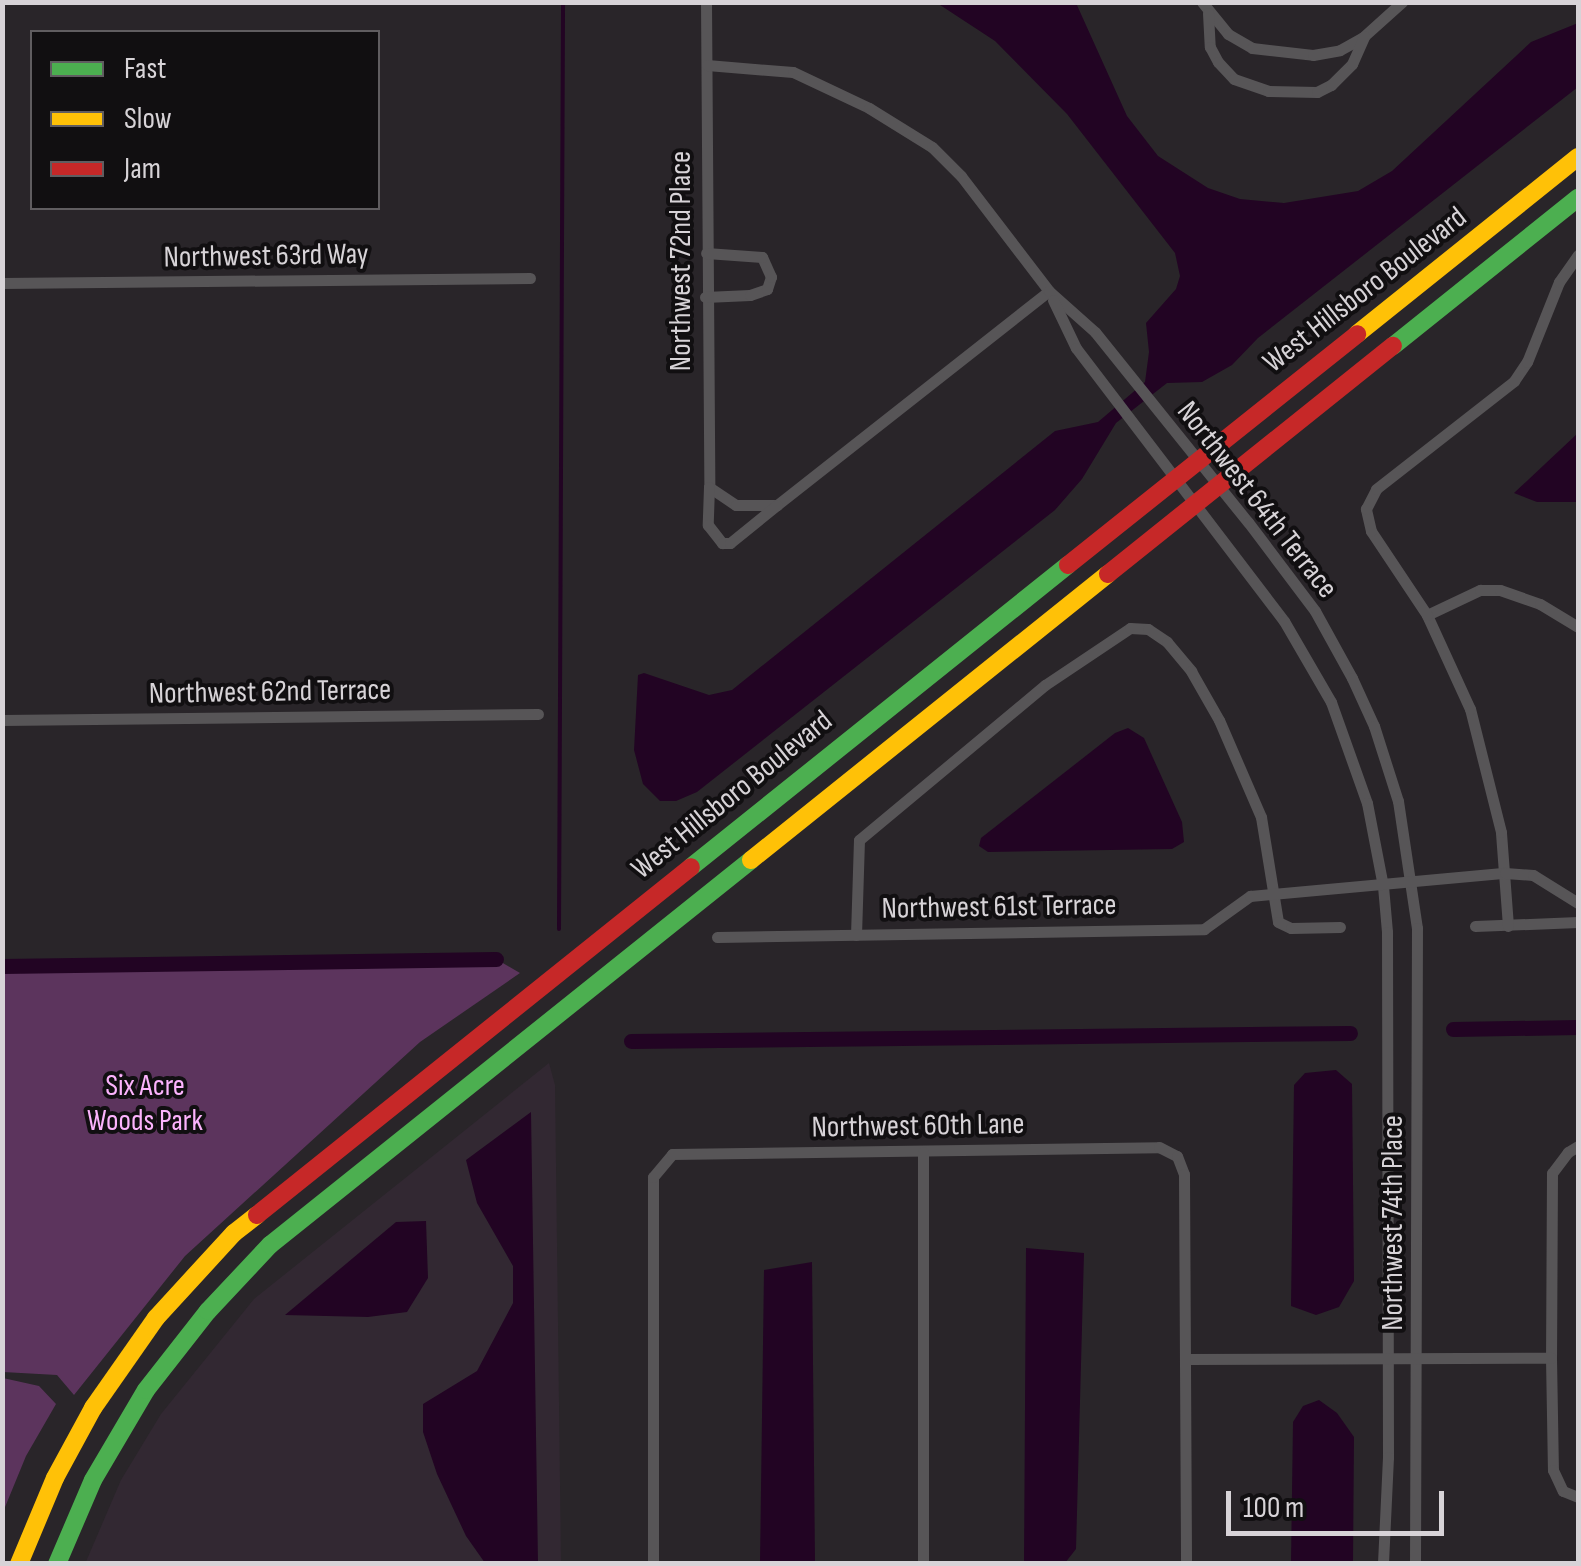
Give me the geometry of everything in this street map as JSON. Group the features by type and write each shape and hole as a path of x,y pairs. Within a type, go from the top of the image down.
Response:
{"street":[{"name":"Northwest 72nd Place","path":"706,2 708,524 722,543 738,537 777,504"},
{"path":"1204,8 1228,34 1252,48 1282,54 1340,50 1364,36 1402,2"},
{"path":"1204,8 1210,47 1234,79 1268,91 1318,92 1342,76 1364,36"},
{"name":"Northwest 64th Terrace","path":"707,65 792,72 908,130 960,176 1048,291 1076,348 1284,621 1331,702 1367,803 1383,886"},
{"name":"West Hillsboro Boulevard","path":"18,1564 55,1478 103,1394 156,1318 234,1232 1578,157"},
{"name":"West Hillsboro Boulevard","path":"57,1564 93,1480 146,1390 208,1311 270,1246 1578,198"},
{"path":"706,253 762,257 771,277 767,288 750,295 706,297"},
{"path":"1508,926 1505,873 1490,774 1470,709 1427,615 1371,531 1366,509 1376,490 1514,381 1526,362 1559,282 1578,256"},
{"name":"Northwest 63rd Way","path":"2,283 530,278"},
{"name":"Northwest 64th Terrace","path":"1048,291 1095,332 1314,611 1374,726 1398,801 1413,883"},
{"path":"708,487 736,504 777,504 1048,291"},
{"path":"1076,348 1095,332"},
{"path":"1427,615 1480,590 1500,590 1540,604 1578,627"},
{"path":"856,935 858,840 1045,685 1130,628 1148,629 1167,642 1191,671 1242,769 1261,817 1278,922 1291,928 1340,927"},
{"name":"Northwest 62nd Terrace","path":"2,720 538,714"},
{"name":"Northwest 61st Terrace","path":"717,937 1204,929 1250,896 1505,873 1533,875 1578,903"},
{"name":"Northwest 74th Place","path":"1413,883 1418,982 1415,1564"},
{"name":"Northwest 74th Place","path":"1383,886 1388,1358 1384,1564"},
{"path":"1475,926 1578,922"},
{"name":"Northwest 60th Lane","path":"653,1564 653,1177 672,1154 1159,1147 1178,1156 1184,1174 1186,1359"},
{"path":"1573,1149 1552,1173 1551,1358 1553,1470 1564,1491 1578,1497"},
{"path":"923,1564 924,1152"},
{"path":"1186,1564 1186,1359 1551,1358"}],"shaded area":[{"path":"937,3 1076,3 1127,116 1158,156 1208,188 1240,199 1284,203 1358,191 1392,171 1531,42 1578,23 1578,87 1258,338 1232,365 1202,382 1167,383 1116,423 1082,479 1055,510 697,792 676,801 660,801 643,784 634,750 638,675 644,673 709,695 732,690 1055,431 1098,422 1145,382 1149,352 1146,323 1176,289 1180,276 1175,253 1067,114 995,41"},
{"path":"1578,433 1578,502 1537,502 1514,493"},
{"path":"1128,728 1144,738 1182,822 1184,842 1172,849 988,852 979,846 981,838 1115,733"},
{"path":"549,1063 555,1085 561,1563 85,1564 121,1480 161,1414 254,1299"},
{"path":"1336,1070 1352,1084 1354,1281 1339,1307 1316,1315 1291,1306 1294,1085 1305,1073"},
{"path":"531,1112 538,1563 485,1563 466,1536 437,1474 423,1432 423,1404 477,1371 513,1303 513,1266 477,1203 466,1160"},
{"path":"426,1221 428,1278 407,1312 368,1317 285,1315 396,1222"},
{"path":"1026,1248 1084,1253 1076,1549 1065,1563 1024,1563"},
{"path":"812,1262 815,1563 760,1563 764,1270"},
{"path":"1319,1400 1337,1413 1354,1437 1353,1563 1291,1563 1293,1422 1303,1406"}],"green space":[{"name":"Six Acre Woods Park","path":"496,959 520,973 420,1042 185,1256 74,1395 57,1375 3,1372 3,966"},
{"path":"3,1378 39,1386 56,1404 26,1456 3,1512"}],"waterway":[{"path":"559,929 563,2"},
{"path":"2,966 496,959"},
{"path":"1453,1029 1578,1027"},
{"path":"631,1041 1350,1033"}],"traffic: fast":[{"path":"1393,346 1578,198"},
{"path":"691,867 1068,565"},
{"path":"57,1564 93,1480 146,1390 208,1311 270,1245 751,860"}],"traffic: slow":[{"path":"1357,334 1578,157"},
{"path":"751,860 1108,574"},
{"path":"19,1564 55,1478 93,1408 156,1318 234,1233 257,1215"}],"traffic: jam":[{"path":"1068,565 1357,334"},
{"path":"1108,574 1393,346"},
{"path":"257,1215 691,867"}]}
